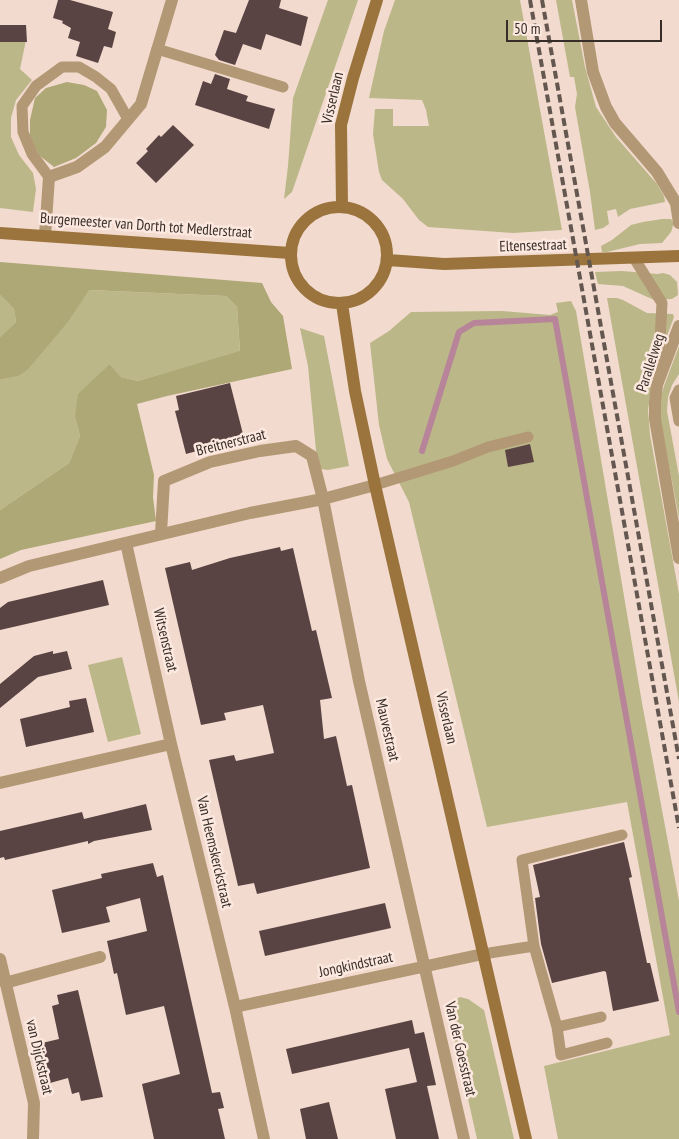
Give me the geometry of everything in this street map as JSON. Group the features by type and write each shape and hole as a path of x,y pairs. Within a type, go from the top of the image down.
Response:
{"street":[{"path":"44,236 49,177 77,167 105,147 141,104 172,0"},
{"name":"Visserlaan","path":"342,206 341,125 377,0"},
{"path":"581,0 593,72 606,107 615,123 657,172 676,203 679,224"},
{"path":"342,206 361,212 376,224 386,240 388,260 383,278 371,293 354,302 335,304 317,299 302,288 292,272 290,253 295,234 306,219 323,209 342,206"},
{"name":"Burgemeester van Dorth tot Medlerstraat","path":"0,233 290,253"},
{"name":"Eltensestraat","path":"388,260 444,264 679,256"},
{"name":"Visserlaan","path":"342,304 355,391 375,485 526,1139"},
{"name":"Parallelweg","path":"679,326 657,385 655,402 655,419 679,558"},
{"name":"Breitnerstraat","path":"161,534 164,481 210,462 260,451 296,446 312,456 324,499"},
{"path":"0,578 29,566 250,513 324,499 375,485"},
{"name":"Mauvestraat","path":"324,499 359,681 425,967"},
{"name":"Witsenstraat","path":"126,543 172,744"},
{"path":"0,783 172,744"},
{"name":"Van Heemskerckstraat","path":"172,744 235,1007 264,1139"},
{"name":"Jongkindstraat","path":"235,1007 483,954"},
{"path":"5,983 100,957"},
{"name":"van Dijckstraat","path":"0,959 34,1103 33,1139"},
{"name":"Van der Goesstraat","path":"425,967 464,1139"}],"lane":[{"path":"157,49 283,87"},
{"path":"49,177 32,154 23,132 22,106 36,86 62,67 80,67 111,89 128,119"},
{"path":"634,258 662,303 657,385"},
{"path":"679,390 675,398 679,421"},
{"path":"375,485 453,461 488,447 528,437"},
{"path":"607,1043 561,1055 557,1027 534,946 522,860 622,835"},
{"path":"483,954 534,946"},
{"path":"557,1027 601,1017"}],"shaded area":[{"path":"328,0 358,0 292,192 284,199 293,98"},
{"path":"395,0 520,0 562,230 513,233 428,227 419,220 403,199 382,180 373,134 375,109 393,109 393,126 429,126 422,100 369,98 384,31"},
{"path":"556,0 572,0 585,67 596,107 616,137 657,184 664,196 665,202 630,209 618,217 616,209 607,211 609,224 595,230 575,107 577,94 574,77 570,77"},
{"path":"0,40 26,40 20,69 32,80 16,100 11,118 11,137 19,155 33,173 36,189 33,212 0,208"},
{"path":"67,82 84,85 97,91 107,110 106,127 96,143 76,158 54,167 40,156 30,143 30,120 35,98 46,88"},
{"path":"671,219 674,223 671,232 662,243 640,244 602,252 601,246 631,225"},
{"path":"0,262 262,283 271,302 283,316 292,369 137,404 154,475 153,497 156,521 21,550 0,559 0,510 69,463 80,436 75,417 78,394 110,364 121,377 138,381 240,351 237,307 226,296 89,290 69,321 28,369 19,376 0,380 0,337 16,322 14,309 0,295"},
{"path":"622,271 670,275 677,282 678,295 672,299 654,300 623,286 598,284 595,272"},
{"path":"88,290 226,296 237,307 240,352 138,381 121,377 110,364 75,417 80,436 69,463 0,510 0,380 19,376 69,321"},
{"path":"0,295 14,309 16,322 0,337"},
{"path":"607,298 623,300 647,313 673,314 674,317 653,374 648,410 650,435 679,594 679,702"},
{"path":"571,301 576,311 642,703 679,901 679,1139 558,1139 544,1066 670,1035 627,802 487,827 409,502 387,459 379,425 370,343 389,331 411,312 502,311 550,315 558,312 556,303"},
{"path":"300,328 324,336 349,466 328,470 320,469 317,461 308,366"},
{"path":"679,346 679,374 672,385 668,397 667,411 679,476 679,518 659,413 659,404"},
{"path":"122,657 141,734 108,742 88,665"},
{"path":"460,997 468,999 484,1010 514,1139 477,1139 449,1014 452,1002"}],"building":[{"path":"58,0 70,0 113,12 108,29 116,32 112,48 104,46 98,63 76,56 80,42 68,38 71,28 62,23 63,21 53,18"},
{"path":"249,0 281,0 279,8 308,17 301,46 266,34 261,50 243,44 235,65 219,60 215,55 224,30 236,33"},
{"path":"0,25 26,25 27,42 0,42"},
{"path":"215,74 230,79 227,89 248,96 246,101 275,109 269,129 195,105 203,81 211,84"},
{"path":"173,125 194,145 156,183 136,163 148,151 146,149 159,135 161,137"},
{"path":"230,383 244,438 186,454 175,411 179,410 176,396"},
{"path":"530,444 534,462 508,467 505,450"},
{"path":"280,547 281,551 293,548 312,631 316,630 332,698 320,700 324,739 336,736 347,786 352,785 370,868 257,894 254,883 238,886 209,760 234,755 236,761 274,753 263,705 224,713 226,720 201,725 165,568 190,562 192,570 230,558"},
{"path":"103,580 109,605 0,630 0,608 8,602"},
{"path":"53,651 53,654 67,651 72,669 38,677 0,708 0,684 34,656"},
{"path":"86,698 94,732 26,747 20,719 70,707 69,701"},
{"path":"146,804 152,830 94,841 88,844 88,841 5,860 4,857 0,858 0,831 82,812 84,819"},
{"path":"624,842 632,877 629,878 647,963 650,963 659,1001 613,1011 606,972 604,971 552,983 541,944 535,898 540,897 533,865"},
{"path":"153,863 157,877 163,875 212,1093 220,1092 224,1108 218,1109 225,1139 154,1139 142,1084 180,1074 164,1006 126,1015 117,973 114,974 107,941 147,931 140,898 106,907 110,922 62,933 52,890 102,878 101,874"},
{"path":"385,903 391,928 265,956 259,931"},
{"path":"78,990 103,1097 81,1101 79,1092 72,1094 68,1078 50,1083 42,1043 59,1039 52,1006 59,1004 57,995"},
{"path":"412,1020 415,1034 424,1032 436,1085 427,1086 439,1139 396,1139 385,1089 417,1082 409,1048 292,1074 286,1049"},
{"path":"329,1102 338,1139 306,1139 300,1109"}],"waterway":[{"path":"422,451 459,332 474,323 555,319 679,1012"}],"railway":[{"path":"530,0 679,828"},
{"path":"542,0 679,759"}]}
